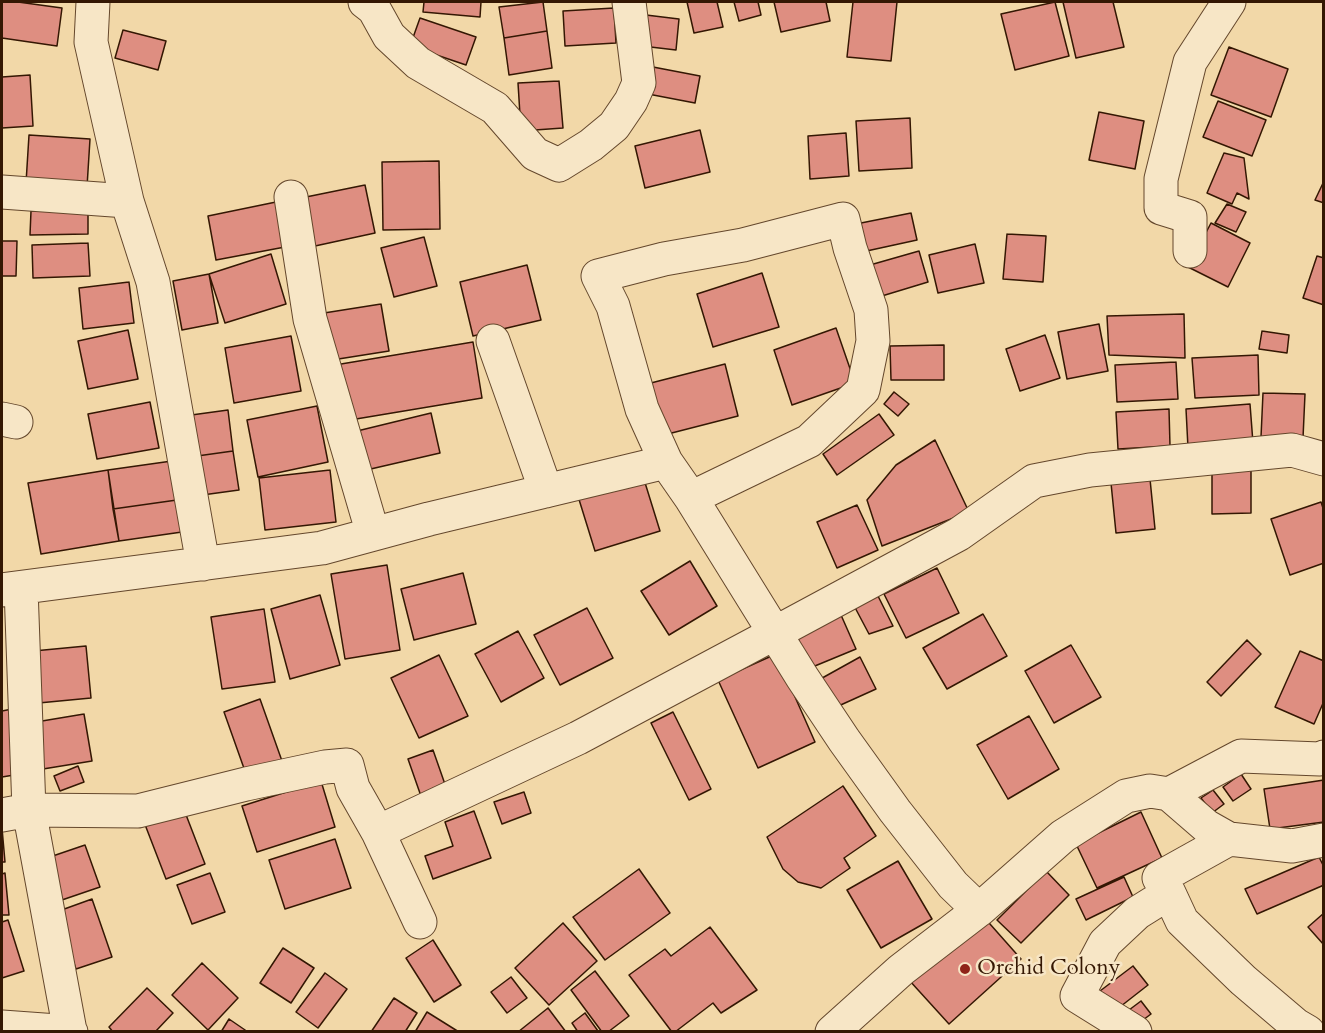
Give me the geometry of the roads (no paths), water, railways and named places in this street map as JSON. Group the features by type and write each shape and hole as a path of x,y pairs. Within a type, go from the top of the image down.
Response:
{"street":[{"path":"93,2 91,42 127,201 153,282 203,564"},
{"path":"365,2 374,9 389,36 418,63 495,108 535,154 559,165 584,151 614,126 639,83 629,2"},
{"path":"1190,251 1190,217 1161,208 1161,179 1190,62 1229,2"},
{"path":"2,192 127,201"},
{"path":"291,197 310,319 373,534"},
{"path":"691,498 809,441 863,390 873,341 871,310 850,248 843,219 742,245 598,276 613,306 642,409 666,462 844,740 895,811 953,885 979,910"},
{"path":"493,341 546,491"},
{"path":"378,832 578,738 775,633 959,534 1034,481 1090,470 1292,450 1323,459"},
{"path":"2,1028 71,1031 15,813 11,589 322,548 666,462"},
{"path":"1169,794 1240,756 1320,759 1323,757"},
{"path":"15,813 138,811 246,784 325,767 346,765 353,788 378,832 420,922"},
{"path":"832,1032 901,970 979,910 1063,836 1126,796 1150,791 1169,794 1206,826 1229,839 1292,846 1323,840"},
{"path":"1229,839 1159,878 1182,921 1243,980 1296,1025 1308,1032"},
{"path":"1135,1032 1077,996 1105,943 1137,913 1169,893"}],"place":[{"name":"Orchid Colony","path":"965,969"}]}
